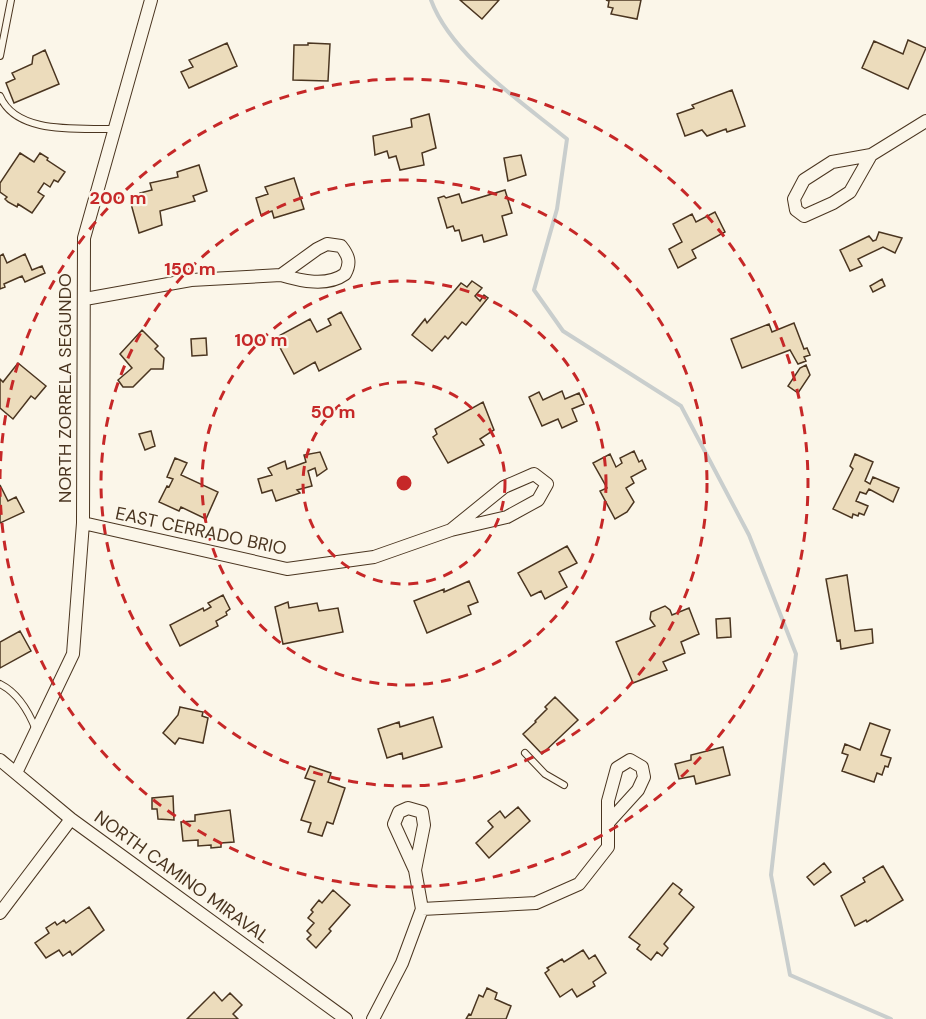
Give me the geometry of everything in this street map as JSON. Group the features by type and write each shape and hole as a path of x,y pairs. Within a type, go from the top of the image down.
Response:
{"street":[{"name":"NORTH ZORRELA SEGUNDO","path":"16,773 73,654 82,523 84,237 151,0"},
{"path":"871,155 850,192 833,203 804,216 796,210 794,199 804,180 832,162 871,155 926,121"},
{"path":"85,299 191,280 281,275 297,280 330,281 345,274 350,260 341,246 327,244 281,275"},
{"name":"EAST CERRADO BRIO","path":"82,523 287,570 374,557 451,530 507,517 538,500 547,484 534,474 504,487 451,530"},
{"name":"NORTH CAMINO MIRAVAL","path":"0,760 71,819 346,1019"},
{"path":"422,909 536,903 579,884 608,847 608,823 608,801 616,768 630,760 642,767 644,777 638,790 608,823"},
{"path":"0,913 71,819"},
{"path":"373,1019 402,963 422,909 415,870"}],"lane":[{"path":"0,56 11,0"},
{"path":"0,96 4,107 16,116 32,123 56,127 114,129"},
{"path":"0,684 11,691 22,703 36,731"},
{"path":"525,753 545,774 564,785"}],"building":[{"path":"460,0 499,0 482,19"},
{"path":"606,0 641,0 637,19 611,14 613,8 608,7 609,1"},
{"path":"908,40 926,48 908,89 862,68 874,41 903,54"},
{"path":"227,43 237,66 189,88 181,72 193,67 189,60"},
{"path":"308,43 330,44 328,81 293,80 294,45 308,45"},
{"path":"45,50 59,84 14,103 6,83 15,79 12,73 32,64 33,56"},
{"path":"732,90 745,126 727,132 726,129 707,136 702,130 685,136 677,114 694,108 692,105"},
{"path":"429,114 436,148 422,153 424,165 400,170 396,156 389,158 387,151 375,155 373,136 412,127 411,119"},
{"path":"20,153 34,162 40,153 65,172 58,182 54,180 50,187 44,183 38,192 44,196 32,213 18,204 17,207 8,202 5,199 7,197 0,192 0,183"},
{"path":"521,155 526,175 508,181 504,158"},
{"path":"199,165 207,191 193,196 195,201 160,211 162,225 139,233 130,200 141,198 140,193 152,190 150,183 178,177 177,172"},
{"path":"294,178 304,209 274,218 272,211 261,215 256,198 268,194 265,187"},
{"path":"505,190 512,213 502,216 507,235 484,242 482,235 462,241 459,230 455,231 453,226 447,228 438,198 459,194 462,203"},
{"path":"715,212 725,232 692,250 696,258 678,268 669,249 682,242 673,224 692,214 696,222"},
{"path":"879,232 902,238 895,253 883,247 858,259 862,266 850,271 840,250 869,236 873,241 876,240"},
{"path":"3,254 7,263 25,254 32,270 42,266 45,273 25,282 22,276 4,284 5,287 0,289 0,256"},
{"path":"882,279 885,286 873,292 870,286"},
{"path":"472,281 482,288 475,296 480,301 484,295 488,298 466,325 462,322 448,339 445,336 432,351 412,335 425,319 427,323 461,283 467,287"},
{"path":"341,312 361,349 319,371 315,362 294,374 275,338 310,319 317,332 331,325 328,319"},
{"path":"794,323 804,349 807,348 810,355 804,357 806,361 798,364 790,350 742,368 731,339 769,324 772,332"},
{"path":"142,330 158,346 155,349 164,358 163,369 151,369 133,387 123,387 118,380 132,368 120,354"},
{"path":"206,338 207,355 192,356 191,339"},
{"path":"18,363 46,386 35,399 31,396 13,419 0,408 0,379 3,382"},
{"path":"806,365 810,375 798,393 788,386 800,368"},
{"path":"562,391 565,399 579,393 584,404 572,409 577,421 562,428 558,419 542,426 529,397 539,392 543,400"},
{"path":"483,402 494,430 480,439 484,445 448,463 433,437 437,434 435,429"},
{"path":"151,431 155,446 145,450 139,434"},
{"path":"634,451 639,462 642,460 646,469 631,477 634,483 626,488 634,502 627,512 615,519 600,491 607,488 593,463 610,454 616,467 622,463 620,458"},
{"path":"320,452 327,469 317,476 315,468 308,471 312,486 297,490 300,493 276,501 272,490 262,493 258,479 272,475 268,468 285,461 287,469 306,462 304,455"},
{"path":"855,454 873,462 865,481 870,484 873,477 899,488 893,502 869,489 866,494 860,492 856,501 868,506 864,515 853,514 852,518 833,509 853,469 850,466"},
{"path":"175,458 187,463 181,475 218,492 206,519 181,507 179,511 159,502 173,479 167,477"},
{"path":"0,485 8,501 16,497 24,512 0,523"},
{"path":"567,546 577,563 559,572 567,587 545,599 541,591 531,596 518,573"},
{"path":"847,575 855,631 872,629 873,643 841,649 840,640 837,641 826,579"},
{"path":"469,581 478,602 468,606 471,614 427,633 414,601"},
{"path":"223,595 230,609 226,612 227,615 216,621 218,626 180,646 170,625 203,608 204,611 211,607 208,603"},
{"path":"288,602 289,608 317,603 319,611 338,608 343,632 283,644 275,607"},
{"path":"665,606 672,615 689,608 699,634 681,642 685,653 663,662 667,670 633,683 616,642 655,626 650,619 651,612"},
{"path":"730,618 731,637 717,638 716,619"},
{"path":"20,631 31,651 0,668 0,642"},
{"path":"555,697 578,720 542,754 523,734 536,722 547,709 545,707"},
{"path":"180,707 203,712 202,716 208,718 203,743 179,738 175,744 163,733 178,715"},
{"path":"433,717 442,747 403,759 402,753 387,758 378,729 399,722 400,727"},
{"path":"870,723 890,730 881,755 891,758 882,775 877,773 874,782 842,771 848,755 842,753 845,744 860,750"},
{"path":"723,747 730,775 696,784 694,776 679,779 675,764 691,760 691,755"},
{"path":"310,766 331,773 328,782 345,788 333,824 327,822 322,836 308,832 311,823 301,820 315,781 305,778"},
{"path":"173,796 174,820 158,819 157,809 152,809 152,798"},
{"path":"518,807 530,821 489,858 476,843 493,827 488,821 500,811 505,818"},
{"path":"230,810 234,842 221,843 221,847 211,848 211,845 198,846 198,840 183,841 181,822 195,821 195,815"},
{"path":"824,863 831,872 814,885 807,877"},
{"path":"883,866 903,900 867,922 866,920 855,926 841,896 865,882 863,878"},
{"path":"673,883 682,890 679,894 694,907 664,944 668,948 662,956 657,952 651,960 637,949 640,945 629,937"},
{"path":"333,890 350,905 316,948 307,939 311,935 307,931 314,923 308,918 319,900 322,903"},
{"path":"89,907 104,930 72,955 70,951 63,956 59,950 46,958 35,943 49,933 46,928 55,922 57,925 64,920 66,923"},
{"path":"583,950 589,959 595,955 606,973 593,982 595,986 577,997 572,989 560,997 545,973 549,970 547,968 562,959 564,962"},
{"path":"487,988 497,993 495,999 511,1006 506,1019 466,1019 469,1014 471,1015 479,995 483,997"},
{"path":"214,992 222,1001 230,993 242,1005 233,1014 238,1019 187,1019"}],"waterway":[{"path":"431,0 454,40 471,59 510,94 567,139 557,209 534,290 563,331 681,406 749,535 796,654 771,875 790,975 891,1019"}]}
